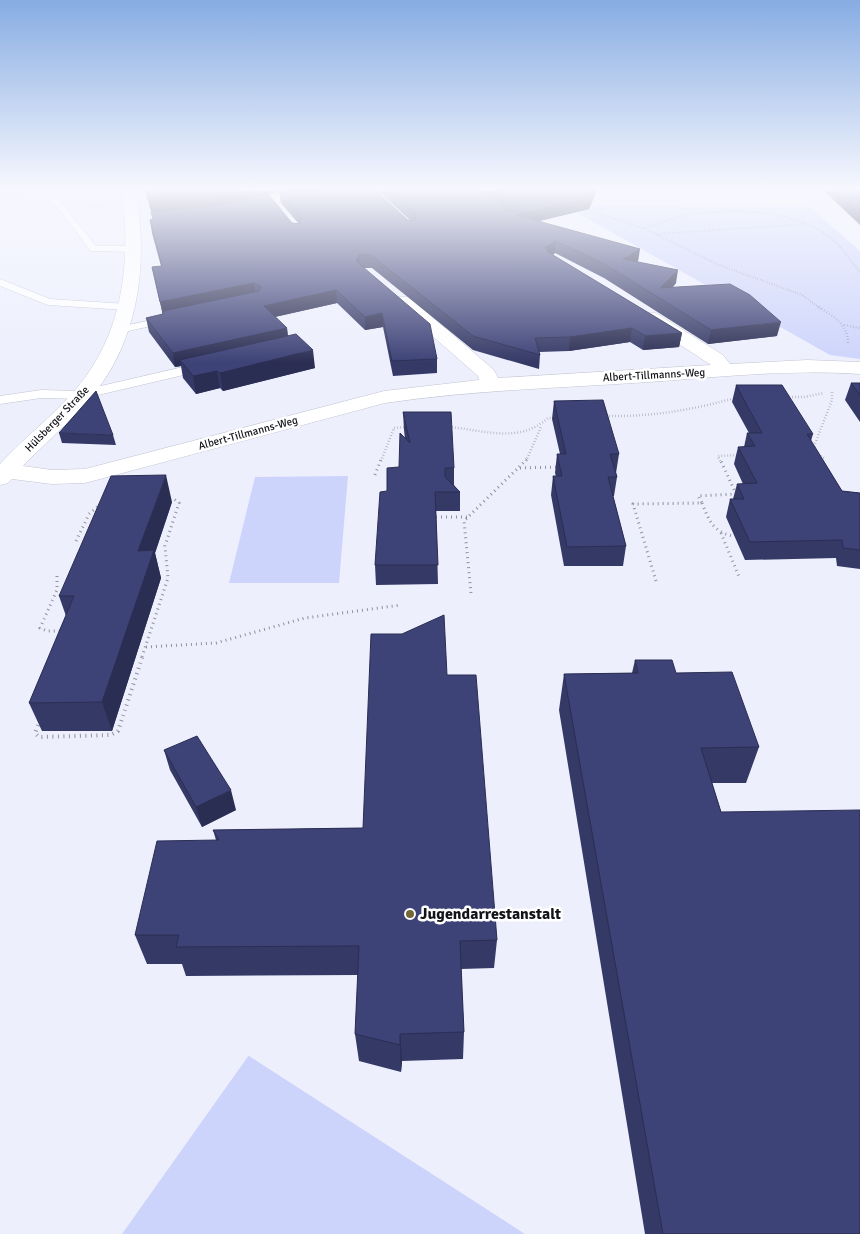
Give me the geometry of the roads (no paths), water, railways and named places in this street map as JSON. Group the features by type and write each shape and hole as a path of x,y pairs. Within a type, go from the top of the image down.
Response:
{"street":[{"name":"Hülsberger Straße","path":"2,474 82,394 102,366 119,330 127,307 136,249"},
{"path":"388,290 487,374 491,385"},
{"name":"Albert-Tillmanns-Weg","path":"636,309 716,359 726,371"},
{"name":"Albert-Tillmanns-Weg","path":"2,474 52,478 85,476 384,397 491,385 726,371 854,367"}],"lane":[{"path":"92,248 136,249"},
{"path":"0,282 48,302 71,305 127,307"},
{"path":"119,330 183,317"},
{"path":"0,400 41,394 82,394 216,364"}],"place":[{"name":"Jugendarrestanstalt","path":"410,914"}]}
